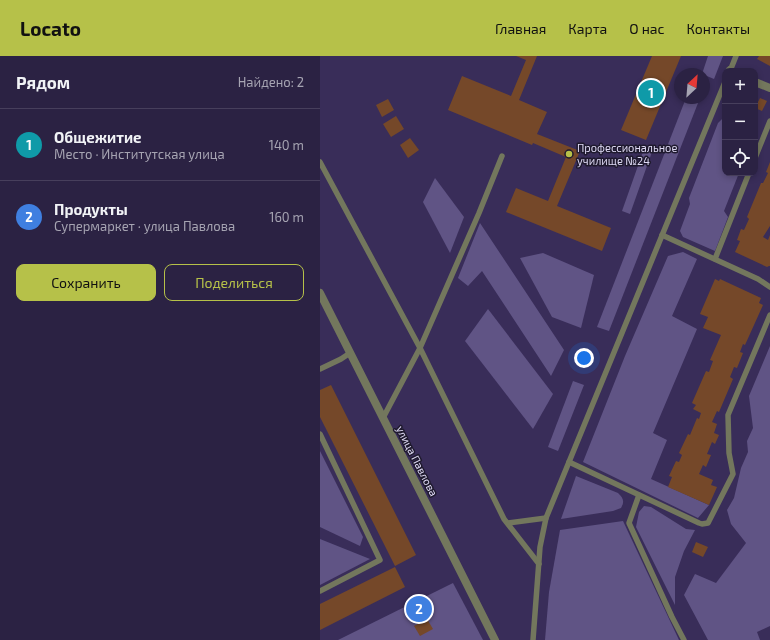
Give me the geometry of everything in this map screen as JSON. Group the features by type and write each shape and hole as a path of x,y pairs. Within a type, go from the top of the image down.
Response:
{"street":[{"path":"758,83 770,88"},
{"name":"улица Павлова","path":"320,293 495,640"}],"lane":[{"path":"731,68 736,56"},
{"path":"533,640 540,547 546,518 722,89"},
{"path":"758,151 770,121"},
{"path":"383,418 420,348 502,156"},
{"path":"320,162 420,348 508,523 539,564"},
{"path":"715,259 748,176"},
{"path":"662,235 758,279 770,287"},
{"path":"569,462 702,524 708,523 733,474 729,453 728,415 770,315"},
{"path":"320,369 350,353"},
{"path":"320,434 380,560 320,591"},
{"path":"639,495 629,523 684,640"},
{"path":"508,523 546,518"}],"shaded area":[{"path":"708,56 723,56 714,79 710,77 710,68 704,68"},
{"path":"684,104 698,104 609,331 597,327"},
{"path":"722,119 722,176 738,176 724,211 728,217 715,251 683,237 680,231 690,204 689,198 718,123"},
{"path":"645,146 653,149 630,214 622,211"},
{"path":"435,178 464,217 450,253 423,202"},
{"path":"480,223 564,350 551,376 482,271 468,286 458,278"},
{"path":"683,252 697,259 672,316 697,329 653,433 667,440 651,479 709,505 698,518 583,462 625,356 668,256"},
{"path":"543,253 594,275 581,328 552,317 520,258"},
{"path":"488,309 553,394 533,429 465,341"},
{"path":"770,346 770,626 757,632 760,640 708,640 684,595 695,574 716,583 746,543 731,524 727,510 734,498 741,468 748,452 747,441 753,428 749,396"},
{"path":"573,381 584,385 558,451 548,447"},
{"path":"320,451 363,537 360,546 320,527"},
{"path":"576,476 618,493 623,500 621,508 613,511 561,519"},
{"path":"644,506 651,507 686,529 695,530 684,551 675,577 675,605 636,527 639,512"},
{"path":"623,521 679,640 545,640 549,592 560,530"},
{"path":"320,539 370,559 320,585"},
{"path":"453,583 483,640 338,640"}],"building":[{"name":"Профессиональное училище №24","path":"516,56 537,56 519,100 547,112 537,134 580,151 557,206 611,228 602,251 506,212 516,188 548,201 566,157 533,143 532,145 448,110 462,76 511,96 526,60"},
{"path":"652,56 681,56 676,68 674,68 674,73 646,140 621,130"},
{"path":"759,56 770,56 770,66 757,59"},
{"path":"760,98 767,101 762,111 758,109 758,102"},
{"path":"388,99 394,110 382,117 376,105"},
{"path":"396,116 404,129 391,137 383,124"},
{"path":"410,138 419,150 408,158 400,145"},
{"path":"770,162 770,226 763,237 768,240 770,235 770,266 767,267 735,252 740,241 737,240 741,229 744,230 749,219 747,217 761,183 763,183 768,173 766,172"},
{"path":"715,279 719,281 720,279 761,298 759,303 763,305 745,345 743,344 740,352 743,353 737,368 734,367 730,377 733,379 719,412 717,411 712,422 717,424 714,433 719,435 715,444 712,442 707,454 711,455 706,467 703,465 699,474 713,480 711,485 717,487 709,505 668,487 672,477 669,476 676,461 679,462 682,455 679,453 688,434 690,435 697,418 699,419 701,413 693,409 696,405 692,403 706,371 709,372 713,361 710,360 721,335 703,328 708,317 700,314"},
{"path":"331,385 416,555 395,566 320,417 320,390"},
{"path":"696,542 708,547 703,557 692,552"},
{"path":"395,567 405,587 320,630 320,604"},
{"path":"426,600 430,609 412,617 408,608"},
{"path":"427,619 433,629 420,636 414,626"}],"place":[{"name":"Общежитие","path":"651,93"},
{"name":"Профессиональное училище №24","path":"569,154"},
{"name":"Продукты","path":"419,609"}]}
